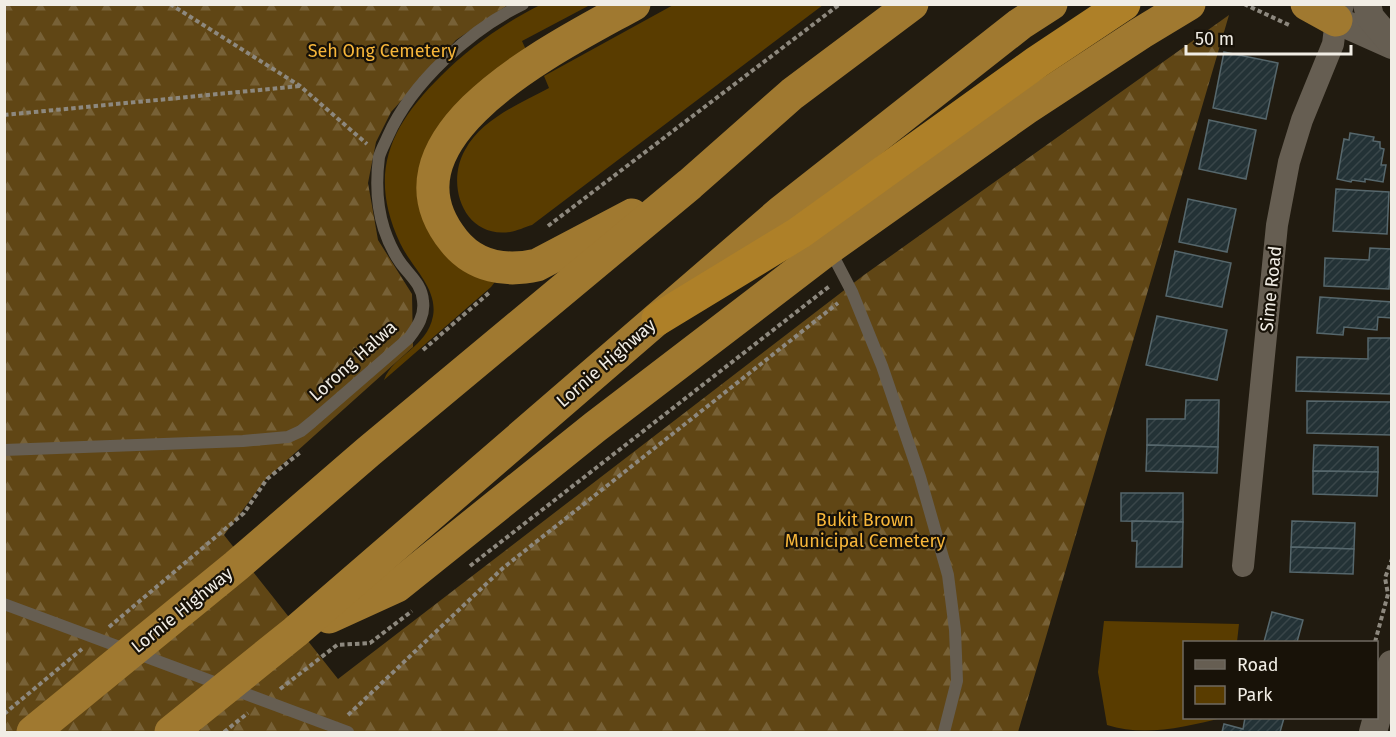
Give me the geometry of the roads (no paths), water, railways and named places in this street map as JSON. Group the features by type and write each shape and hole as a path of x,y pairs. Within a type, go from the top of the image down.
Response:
{"highway":[{"path":"634,4 543,55 483,100 456,129 438,161 433,184 435,203 443,227 457,245 479,262 495,267 522,268 537,266 690,184"},
{"name":"Lornie Highway","path":"33,732 236,566 368,452 690,184 792,94 912,4"},
{"name":"Lornie Highway","path":"171,732 289,637 781,212 1020,24 1051,4"},
{"path":"658,319 799,233 1037,62 1124,4"},
{"path":"289,637 397,586 595,427 835,258 1025,109 1189,4"},
{"path":"1307,4 1338,12"}],"street":[{"path":"1367,4 1370,18 1392,44"},
{"path":"1338,12 1392,44"},
{"name":"Sime Road","path":"1243,566 1278,225 1289,162 1302,120 1334,44 1338,12"},
{"path":"1378,714 1392,664"}],"lane":[{"name":"Lorong Halwa","path":"4,450 243,441 288,437 301,431 409,338 418,327 423,314 423,299 418,284 390,246 381,218 378,183 380,155 394,121 416,90 450,55 481,30 523,4"},
{"path":"835,258 852,292 882,366 917,466 948,575 955,630 957,681 944,732"},
{"path":"4,604 348,732"}],"park label":[{"name":"Seh Ong Cemetery","path":"382,51"},
{"name":"Bukit Brown Municipal Cemetery","path":"865,530"}]}
